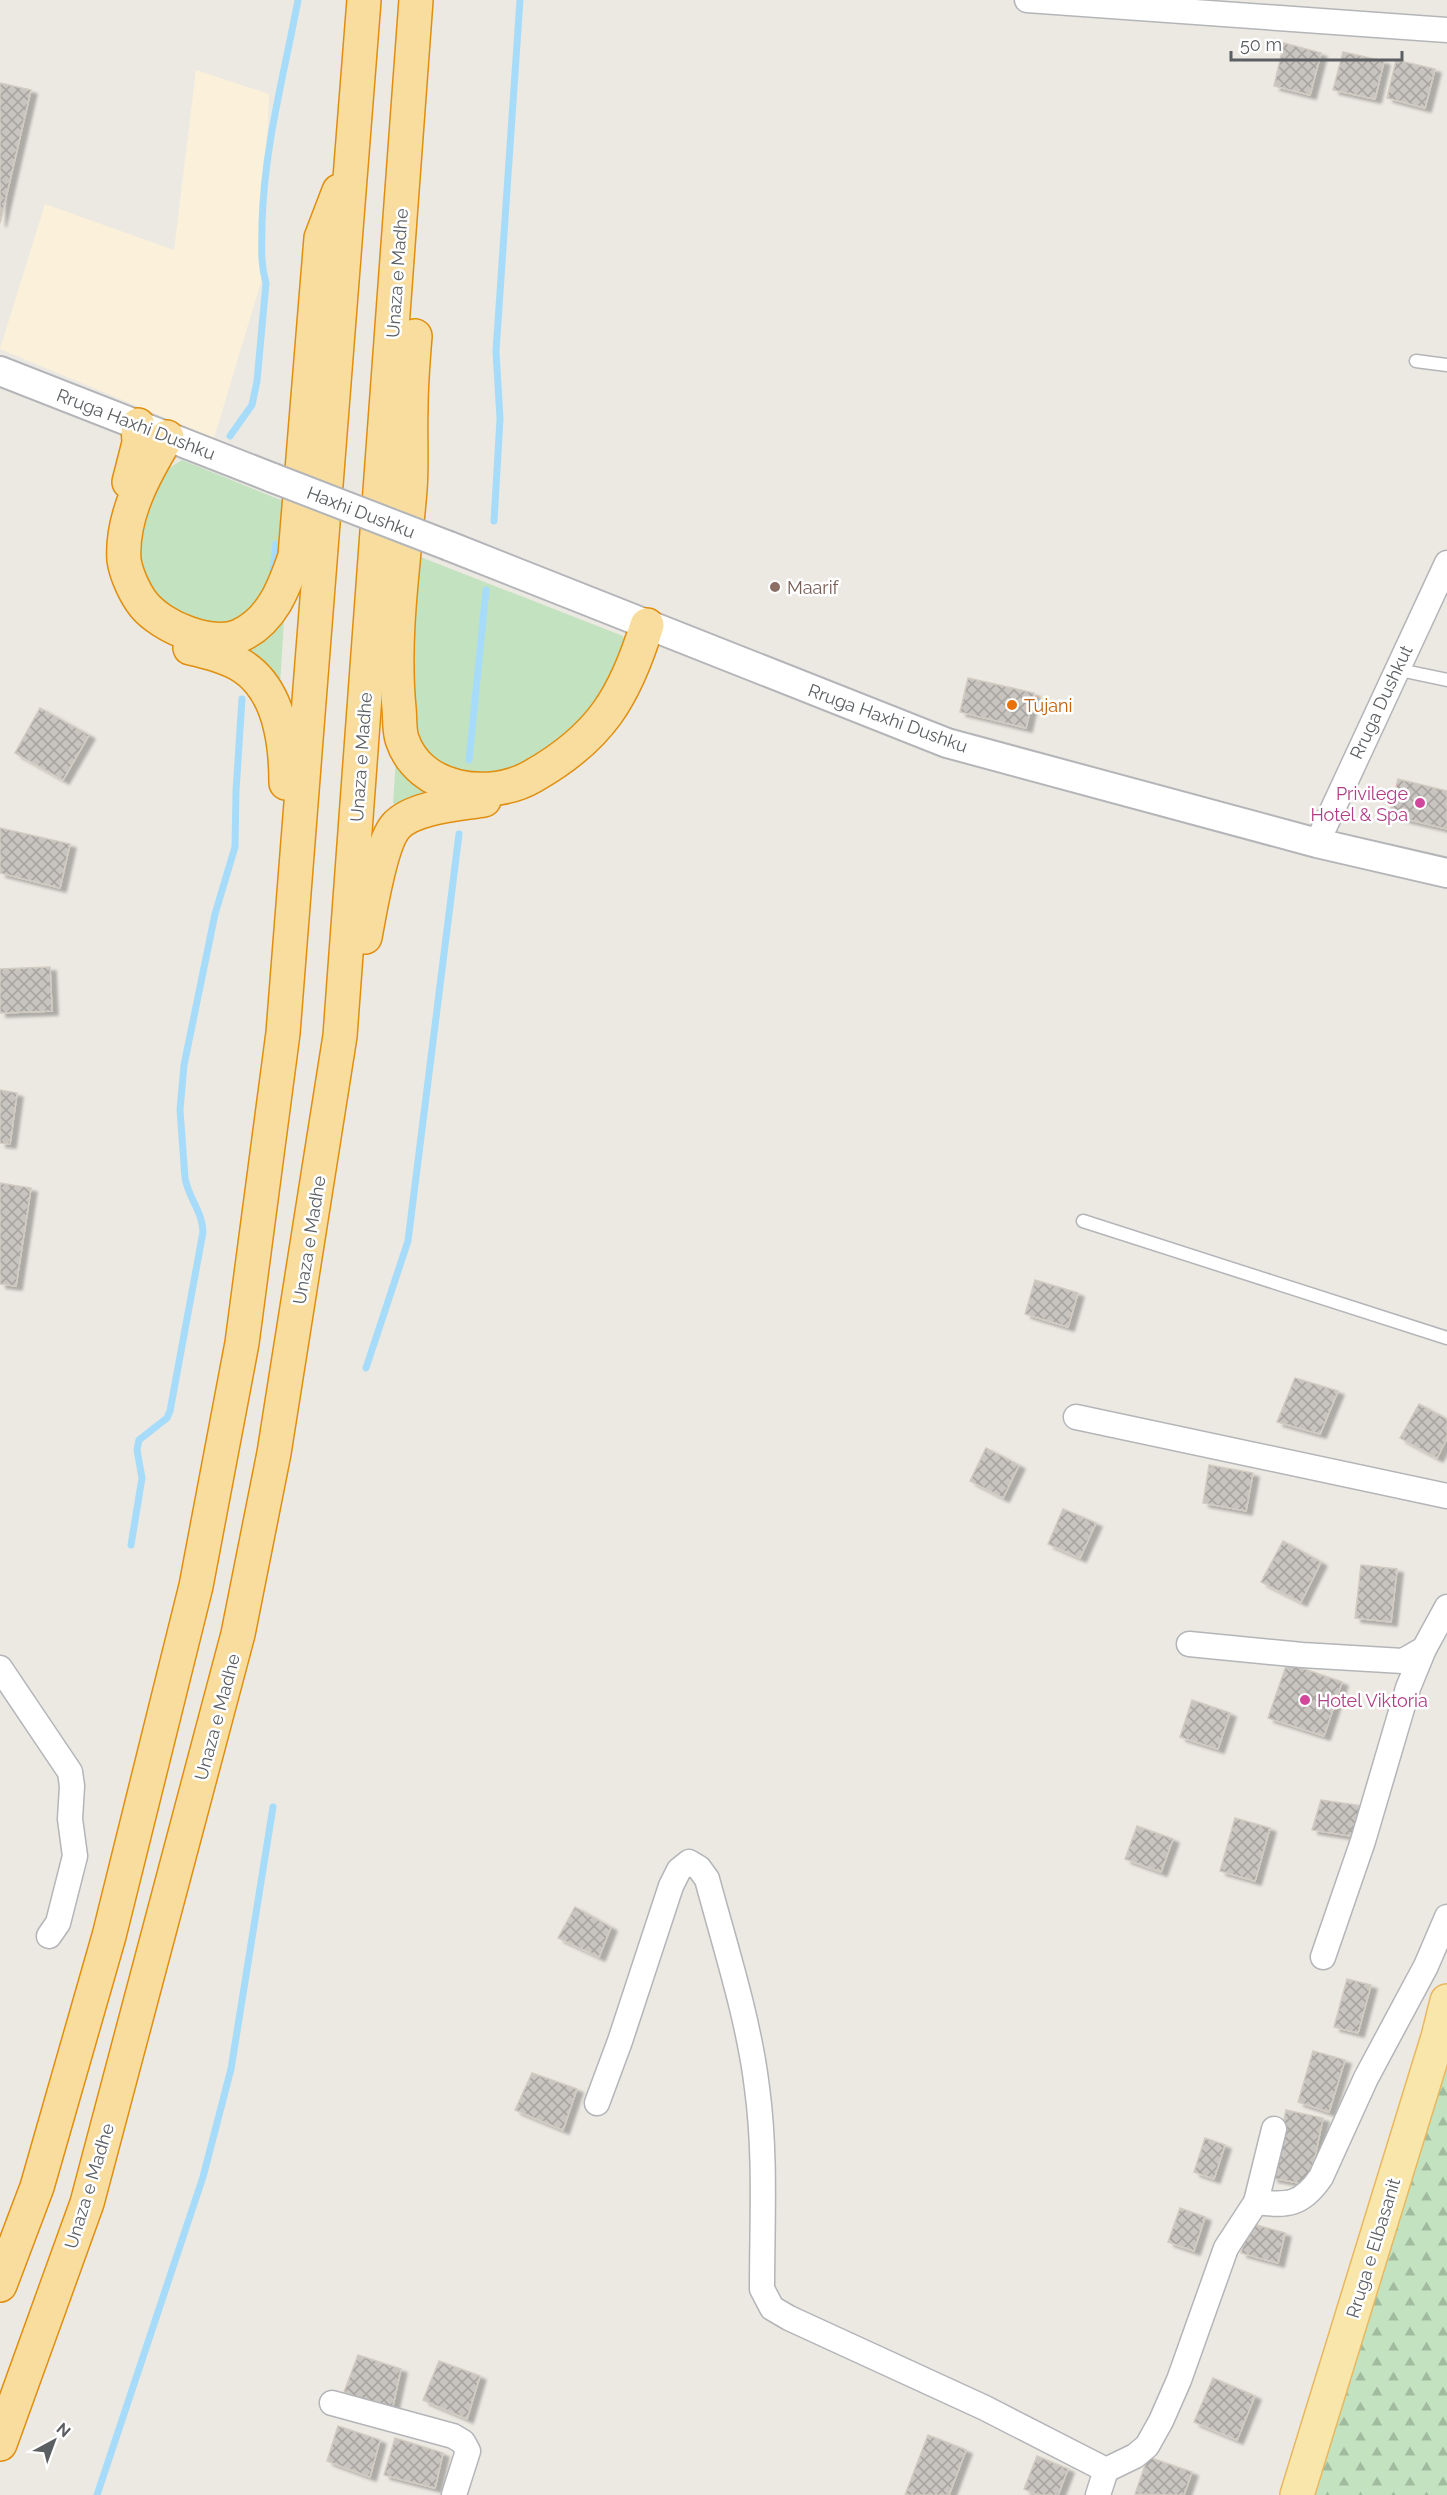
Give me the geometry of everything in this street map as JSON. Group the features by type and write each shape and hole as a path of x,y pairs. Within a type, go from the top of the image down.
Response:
{"highway":[{"path":"0,2285 37,2187 105,1947 196,1586 242,1343 283,1033 364,0"},
{"name":"Unaza e Madhe","path":"0,2444 87,2204 238,1634 274,1453 340,1036 416,0"},
{"path":"153,431 153,460 130,513 124,536 124,562 130,579 145,606 164,622 205,638 225,639 239,636 262,621 273,607 286,584 295,556 321,238 352,158"},
{"path":"405,168 419,255 411,408 410,486 396,671 402,739 414,760 429,775 450,786 476,789 494,788 528,780 551,766 593,730 623,690 634,665 657,629"},
{"path":"153,431 139,443 112,533 112,572 118,590 140,622 156,634 178,645 221,656 243,667 257,679 270,698 286,752 286,813 279,904 283,1033"},
{"path":"340,1036 357,974 387,842 396,825 422,811 507,797 542,783 593,744 609,728 638,689 657,629"}],"main road":[{"name":"Rruga e Elbasanit","path":"1297,2495 1435,2049 1447,2001"}],"street":[{"path":"1027,0 1447,30"},
{"name":"Rruga Haxhi Dushku","path":"0,371 273,478"},
{"name":"Haxhi Dushku","path":"273,478 449,546"},
{"name":"Rruga Haxhi Dushku","path":"449,546 947,743 1317,843 1447,873"},
{"name":"Rruga Dushkut","path":"1317,843 1395,669 1447,563"},
{"path":"1076,1417 1447,1496"},
{"path":"1323,1957 1363,1841 1408,1688 1424,1648 1447,1607"},
{"path":"1189,1644 1302,1655 1403,1661 1424,1648"},
{"path":"0,1668 70,1772 72,1786 70,1819 75,1856 58,1923 49,1936"},
{"path":"597,2103 671,1886 679,1870 689,1862 699,1868 707,1880 746,2029 757,2086 762,2137 762,2289 772,2308 789,2318 985,2408 1106,2470 1122,2464 1147,2446 1179,2380 1226,2248 1256,2202 1274,2129"},
{"path":"1256,2202 1276,2204 1298,2201 1314,2188 1366,2078 1426,1966 1447,1917"},
{"path":"332,2403 453,2436 464,2442 468,2451 454,2495"},
{"path":"1098,2495 1106,2470"}],"lane":[{"path":"1416,361 1447,365"},
{"path":"1395,669 1447,680"},
{"path":"1083,1221 1447,1338"}],"shaded area":[{"path":"196,70 269,94 261,282 214,438 0,349 45,204 174,250"}],"green space":[{"path":"182,460 288,503 283,560 249,619 201,627 148,595 133,542 156,482 169,468"},
{"path":"418,556 623,636 626,645 610,696 533,767 477,780 426,757 408,707"},
{"path":"283,617 284,620 280,686 241,645"},
{"path":"396,759 430,791 396,805 393,803"},
{"path":"1447,2069 1447,2495 1306,2495 1347,2353"}],"building":[{"path":"1284,43 1321,53 1310,95 1274,86"},
{"path":"1343,52 1384,61 1375,99 1333,90"},
{"path":"1396,60 1435,69 1425,108 1387,98"},
{"path":"0,83 31,90 0,223"},
{"path":"968,678 1034,693 1026,728 960,712"},
{"path":"40,708 89,735 63,780 15,753"},
{"name":"Privilege Hotel & Spa","path":"1398,779 1447,791 1447,829 1389,815"},
{"path":"0,828 70,844 60,888 0,873"},
{"path":"50,967 52,1011 0,1013 0,969"},
{"path":"0,1090 17,1093 10,1144 0,1143"},
{"path":"0,1183 31,1188 16,1286 0,1284"},
{"path":"1035,1280 1078,1293 1068,1327 1025,1314"},
{"path":"1295,1378 1338,1391 1320,1434 1277,1422"},
{"path":"1419,1404 1447,1419 1447,1438 1437,1458 1400,1438"},
{"path":"986,1448 1019,1465 1003,1498 970,1481"},
{"path":"1209,1465 1253,1473 1246,1511 1203,1503"},
{"path":"1063,1509 1096,1523 1080,1558 1048,1544"},
{"path":"1283,1541 1321,1562 1301,1602 1261,1582"},
{"path":"1361,1565 1397,1569 1391,1622 1355,1618"},
{"name":"Hotel Viktoria","path":"1287,1663 1342,1682 1324,1736 1268,1718"},
{"path":"1192,1700 1230,1713 1218,1749 1180,1737"},
{"path":"1321,1800 1370,1807 1357,1837 1312,1830"},
{"path":"1235,1818 1270,1828 1255,1881 1220,1871"},
{"path":"1137,1826 1173,1839 1161,1872 1125,1859"},
{"path":"575,1907 611,1927 599,1957 558,1938"},
{"path":"1347,1979 1371,1985 1358,2033 1334,2027"},
{"path":"1313,2051 1345,2060 1329,2112 1298,2102"},
{"path":"532,2073 577,2089 563,2130 515,2110"},
{"path":"1286,2110 1323,2118 1309,2185 1272,2178"},
{"path":"1205,2138 1225,2145 1214,2179 1194,2172"},
{"path":"1180,2208 1205,2217 1194,2251 1168,2242"},
{"path":"1249,2223 1285,2233 1278,2263 1241,2253"},
{"path":"358,2355 401,2369 392,2410 344,2392"},
{"path":"439,2361 480,2376 467,2419 423,2400"},
{"path":"1213,2378 1255,2396 1237,2440 1194,2422"},
{"path":"338,2426 380,2440 370,2477 327,2461"},
{"path":"928,2435 966,2450 949,2495 905,2495"},
{"path":"395,2438 443,2453 435,2488 384,2475"},
{"path":"1037,2456 1068,2469 1058,2495 1038,2495 1024,2489"},
{"path":"1148,2457 1192,2472 1184,2495 1135,2494"}],"waterway":[{"path":"230,436 252,405 257,381 266,283 262,246 266,167 298,0"},
{"path":"494,521 500,419 496,351 520,0"},
{"path":"273,571 276,544"},
{"path":"469,760 486,590"},
{"path":"131,1545 142,1478 137,1450 139,1440 167,1418 170,1411 203,1232 201,1218 185,1178 180,1110 184,1065 215,914 235,847 242,699"},
{"path":"366,1368 408,1241 459,834"},
{"path":"97,2495 203,2177 231,2069 273,1807"}],"place":[{"name":"Maarif","path":"775,587"},
{"name":"Tujani","path":"1012,705"},
{"name":"Privilege Hotel & Spa","path":"1420,803"},
{"name":"Hotel Viktoria","path":"1305,1700"}]}
